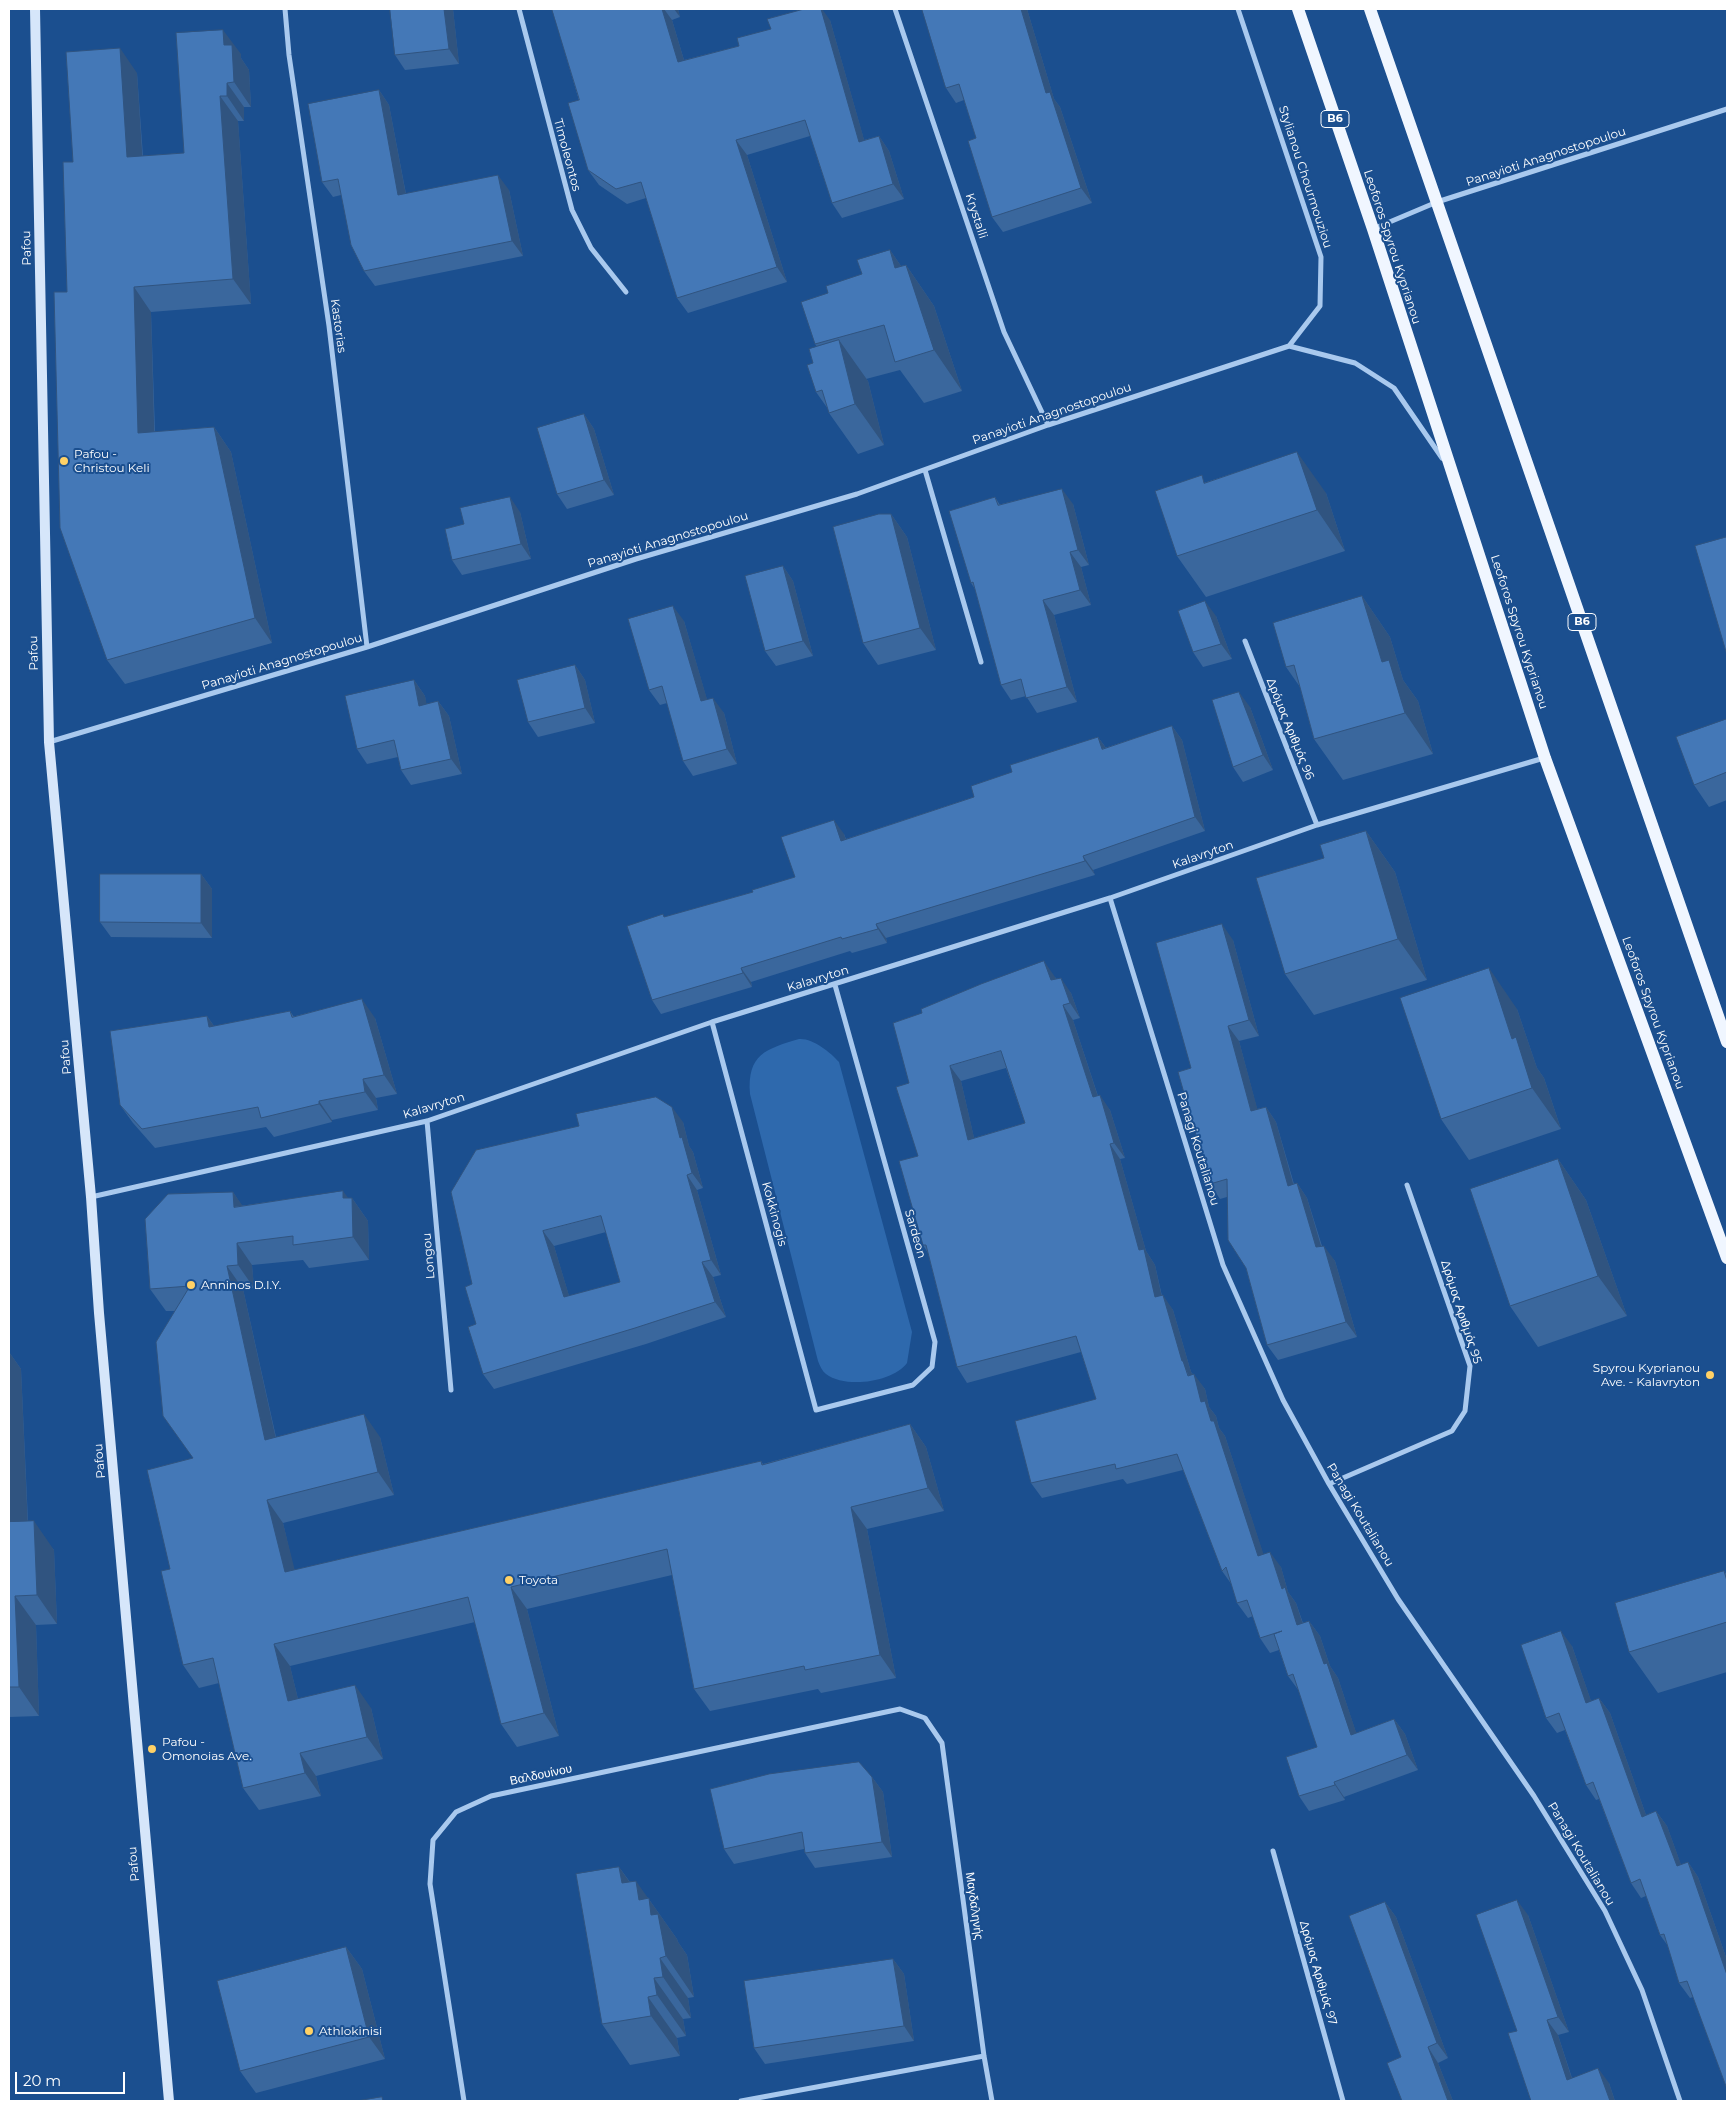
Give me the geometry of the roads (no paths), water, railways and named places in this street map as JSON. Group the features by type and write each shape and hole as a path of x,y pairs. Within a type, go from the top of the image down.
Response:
{"main road":[{"name":"Pafou","path":"35,9 49,742 91,1198 101,1332 169,2101"},
{"name":"Leoforos Spyrou Kyprianou","path":"1298,9 1373,230 1545,758 1727,1258"},
{"name":"B6","path":"1370,9 1727,1042"}],"street":[{"name":"Kastorias","path":"285,9 289,56 329,326 367,647"},
{"name":"Timoleontos","path":"519,9 572,210 591,248 626,292"},
{"name":"Krystalli","path":"895,9 1004,332 1048,425"},
{"name":"Stylianou Chourmouziou","path":"1238,9 1321,257 1320,306 1289,346"},
{"name":"Panayioti Anagnostopoulou","path":"1373,230 1437,202 1727,110"},
{"name":"Panayioti Anagnostopoulou","path":"49,742 367,647 636,559 857,494 1048,425 1289,346"},
{"path":"1289,346 1355,363 1394,388 1453,473"},
{"path":"925,470 981,662"},
{"name":"Δρόμος Αριθμός 96","path":"1244,641 1317,825"},
{"name":"Kalavryton","path":"91,1198 427,1121 712,1022 836,985 1110,898 1317,825 1545,758"},
{"name":"Panagi Koutalianou","path":"1110,898 1223,1264 1283,1400 1329,1484 1398,1599 1534,1796 1605,1911 1642,1990 1680,2101"},
{"name":"Sardeon","path":"816,1410 913,1385 932,1368 935,1342 836,985"},
{"name":"Kokkinogis","path":"712,1022 816,1410"},
{"name":"Longou","path":"427,1121 451,1390"},
{"name":"Δρόμος Αριθμός 95","path":"1329,1484 1452,1430 1465,1411 1470,1366 1407,1185"},
{"name":"Βαλδουίνου","path":"464,2101 430,1884 433,1840 456,1812 491,1796 900,1710 925,1718"},
{"name":"Μαγδαληνής","path":"925,1718 942,1743 984,2056 992,2101"},
{"name":"Δρόμος Αριθμός 97","path":"1273,1851 1343,2101"},
{"path":"741,2101 984,2056"}],"place":[{"name":"Pafou - Christou Keli","path":"64,461"},
{"name":"Anninos D.I.Y.","path":"191,1285"},
{"name":"Spyrou Kyprianou Ave. - Kalavryton","path":"1710,1375"},
{"name":"Toyota","path":"509,1580"},
{"name":"Pafou - Omonoias Ave.","path":"152,1749"},
{"name":"Athlokinisi","path":"309,2031"}]}
